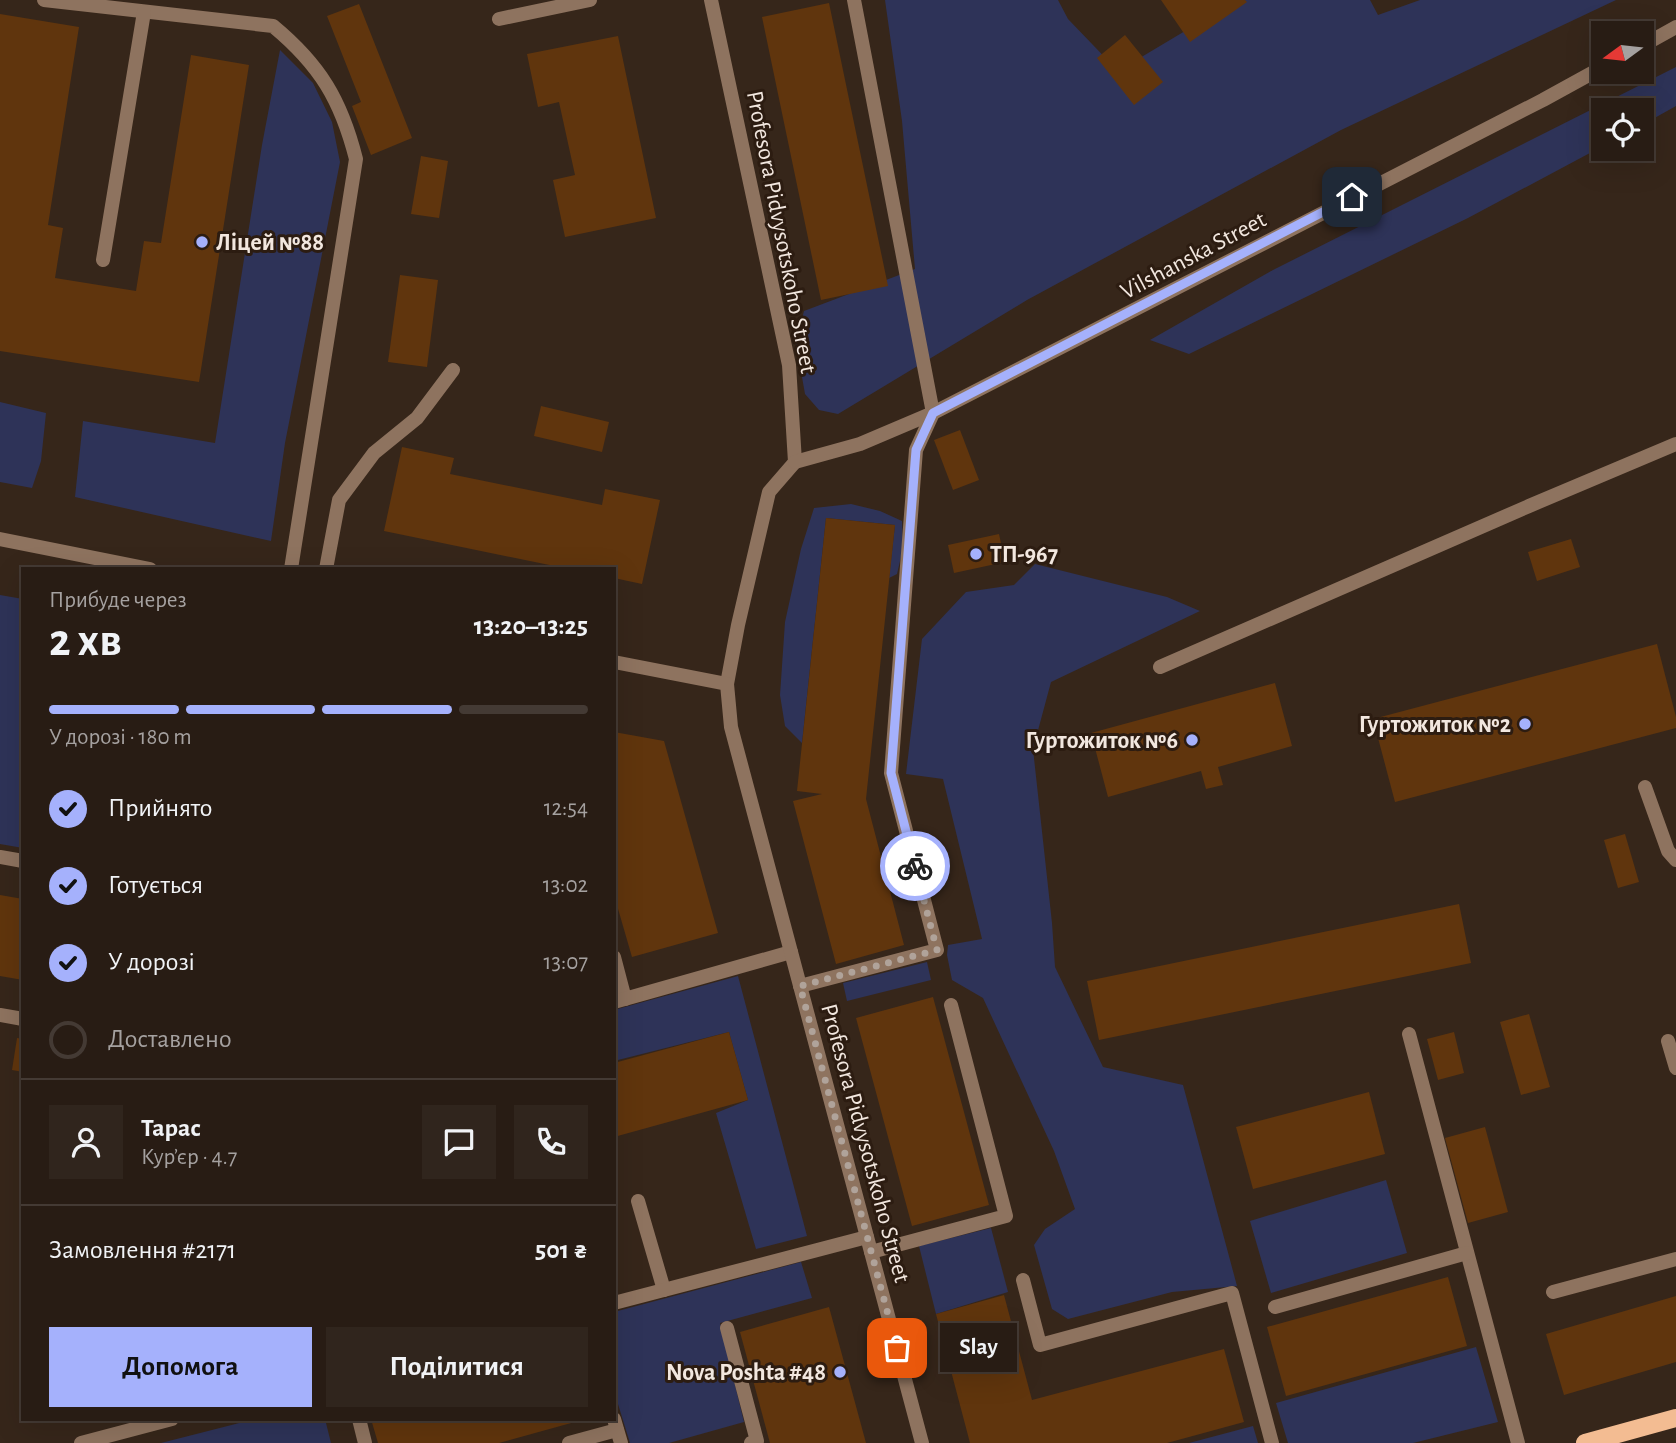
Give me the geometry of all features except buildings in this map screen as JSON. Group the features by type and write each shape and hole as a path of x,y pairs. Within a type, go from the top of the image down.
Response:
{"main road":[{"path":"1585,1443 1676,1418"}],"street":[{"path":"44,0 273,26 312,63 340,108 356,159 290,567"},
{"path":"499,19 590,0"},
{"name":"Profesora Pidvysotskoho Street","path":"710,0 789,365 795,462 769,492 727,684 731,727 922,1443"},
{"path":"800,986 937,950 891,773 916,450 933,413 854,0"},
{"path":"103,260 144,12"},
{"path":"1654,39 1676,27"},
{"name":"Vilshanska Street","path":"795,462 860,444 933,413 1591,74"},
{"path":"326,567 339,500 374,453 417,418 453,370"},
{"path":"1160,667 1676,444"},
{"path":"0,539 140,567"},
{"path":"616,662 727,684"},
{"path":"1645,787 1668,851 1676,860"},
{"path":"0,857 21,861"},
{"path":"616,971 620,1000 791,952"},
{"path":"871,1252 1006,1216 951,1005"},
{"path":"0,1015 21,1019"},
{"path":"1409,1034 1518,1443"},
{"path":"1668,1041 1676,1068"},
{"path":"638,1201 664,1290"},
{"path":"616,1302 867,1237"},
{"path":"1275,1307 1467,1253"},
{"path":"1553,1292 1676,1259"},
{"path":"1023,1280 1040,1345 1232,1293 1272,1443"},
{"path":"727,1328 757,1441 751,1443"},
{"path":"81,1443 164,1421"},
{"path":"360,1421 365,1443"},
{"path":"569,1443 617,1431"}],"shaded area":[{"path":"885,0 1058,0 1068,19 1118,71 1237,0 1370,0 1378,15 1420,0 1616,0 1341,130 1027,300 838,414 819,410 805,394 796,343 804,311 915,269 902,121"},
{"path":"280,50 313,83 332,122 340,162 285,443 271,541 75,497 83,421 215,443 262,145"},
{"path":"1676,67 1676,106 1654,118 1654,98 1614,98 1642,84 1654,84 1654,78"},
{"path":"1591,110 1591,152 1468,218 1189,354 1150,340 1273,270"},
{"path":"0,402 46,413 41,461 32,488 0,482"},
{"path":"851,504 880,511 902,521 903,548 897,574 889,578 895,525 826,518 802,743 785,726 780,695 785,622 801,549 814,508"},
{"path":"1035,564 1167,597 1200,611 1051,682 1033,749 1055,967 1103,1067 1183,1085 1237,1286 1172,1292 1068,1319 1052,1309 1034,1245 1045,1229 1075,1209 1054,1151 983,998 952,980 947,955 948,945 982,939 943,779 906,774 922,639 966,592 1014,585"},
{"path":"0,595 21,599 21,848 0,844"},
{"path":"927,962 931,980 847,1001 843,983"},
{"path":"738,976 807,1236 756,1249 716,1113 748,1100 729,1032 616,1060 616,1009"},
{"path":"1386,1180 1407,1253 1271,1293 1250,1221"},
{"path":"991,1228 1008,1292 936,1314 919,1246"},
{"path":"801,1262 812,1298 720,1323 744,1422 669,1443 630,1443 616,1398 616,1311"},
{"path":"1476,1347 1498,1422 1413,1443 1288,1443 1276,1403"},
{"path":"247,1421 326,1421 331,1443 161,1443"},
{"path":"1253,1426 1258,1443 1189,1443"}],"way so far":[{"path":"897,1348 800,986 937,950 915,866"}],"place":[{"name":"Ліцей №88","path":"202,242"},
{"name":"ТП-967","path":"976,554"},
{"name":"Гуртожиток №2","path":"1525,724"},
{"name":"Гуртожиток №6","path":"1192,740"},
{"name":"Slay","path":"897,1348"},
{"name":"Nova Poshta #48","path":"840,1372"}],"route":[{"path":"915,866 891,773 916,450 933,413 1352,197"}]}
